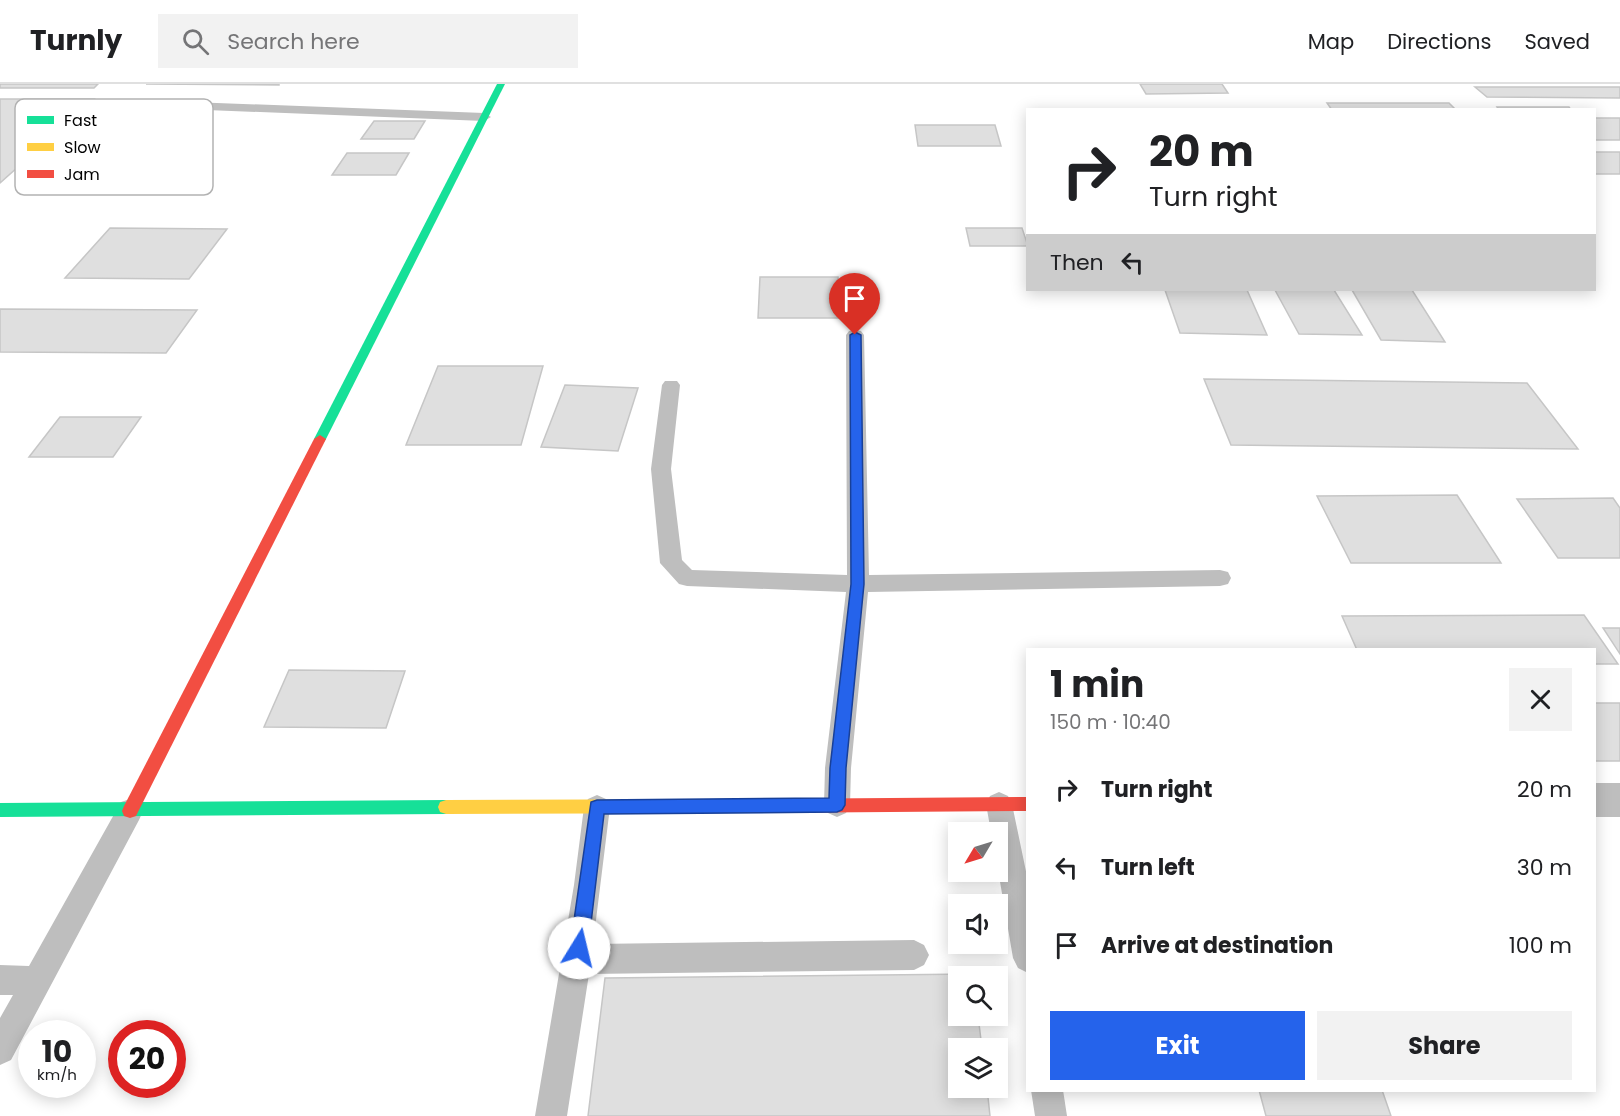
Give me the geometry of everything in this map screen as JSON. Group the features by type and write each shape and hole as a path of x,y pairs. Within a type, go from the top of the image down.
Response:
{"street":[{"path":"130,810 501,84"},
{"path":"1596,800 1620,800"},
{"path":"0,810 1026,804"}],"lane":[{"path":"213,107 484,117"},
{"path":"837,805 838,768 858,584 855,335"},
{"path":"671,386 661,469 671,563 687,578 858,584 1220,578"},
{"path":"999,804 1026,947"},
{"path":"552,1116 588,885 597,807"},
{"path":"0,1049 130,810"},
{"path":"577,959 914,955"},
{"path":"0,981 37,981"},
{"path":"1047,1092 1051,1116"}],"building":[{"path":"0,84 98,84 94,88 0,88"},
{"path":"146,84 279,84 279,85"},
{"path":"1140,84 1222,84 1228,93 1146,94"},
{"path":"1475,87 1620,87 1620,98 1487,97"},
{"path":"0,99 15,99 15,170 0,183"},
{"path":"1327,103 1449,103 1454,108 1331,108"},
{"path":"1497,107 1570,108 1498,108"},
{"path":"1596,118 1620,118 1620,140 1596,140"},
{"path":"374,121 425,121 414,139 361,139"},
{"path":"915,125 995,125 1001,146 918,146"},
{"path":"1596,152 1620,152 1620,174 1596,174"},
{"path":"347,153 409,153 396,175 332,175"},
{"path":"110,228 227,229 189,279 65,278"},
{"path":"966,228 1022,228 1026,240 1026,246 970,246"},
{"path":"760,277 838,277 840,318 758,318"},
{"path":"1165,291 1247,291 1267,335 1180,333"},
{"path":"1276,291 1335,291 1362,335 1299,334"},
{"path":"1353,291 1413,291 1445,342 1381,340"},
{"path":"0,309 197,310 166,353 0,352"},
{"path":"438,366 543,366 521,445 406,445"},
{"path":"1204,379 1527,383 1578,449 1231,445"},
{"path":"565,385 638,388 618,451 541,447"},
{"path":"60,417 141,417 113,457 29,457"},
{"path":"1457,495 1501,563 1351,563 1317,496"},
{"path":"1613,498 1620,508 1620,558 1558,558 1517,499"},
{"path":"1584,615 1618,664 1596,664 1596,648 1356,648 1342,616"},
{"path":"1603,628 1620,628 1620,654"},
{"path":"289,670 405,671 386,728 264,727"},
{"path":"1596,703 1620,703 1620,761 1596,761"},
{"path":"948,974 948,1026 979,1026 981,1038 948,1038 948,1098 988,1098 990,1116 588,1116 605,978"},
{"path":"1260,1092 1383,1092 1391,1116 1266,1116"}],"traffic: fast":[{"path":"320,439 501,84"},
{"path":"0,810 446,807"}],"traffic: slow":[{"path":"446,807 753,806"}],"traffic: jam":[{"path":"130,811 320,439"},
{"path":"753,806 1026,804"}],"route":[{"path":"579,948 597,807 837,805 838,768 858,584 855,335"}]}
